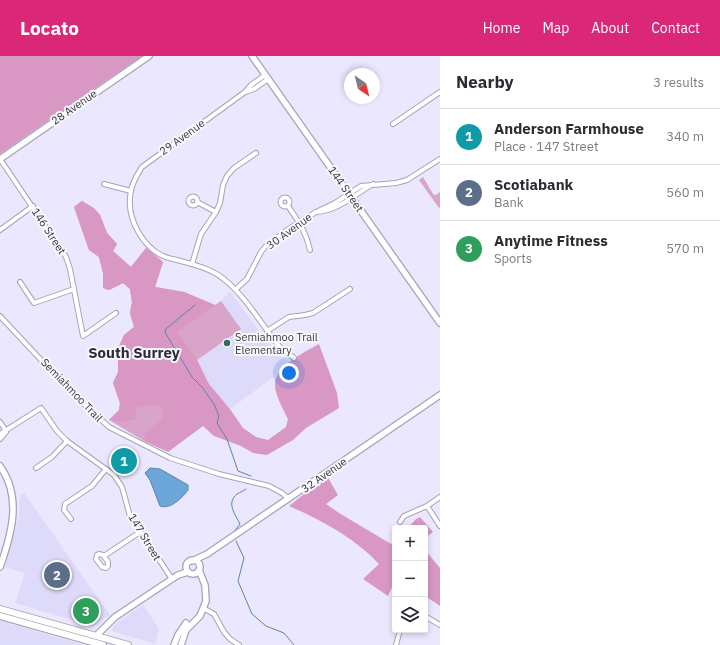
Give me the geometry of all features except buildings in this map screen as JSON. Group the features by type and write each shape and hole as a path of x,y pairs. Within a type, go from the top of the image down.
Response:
{"main road":[{"path":"0,606 3,610 128,645"},
{"path":"0,616 103,645"},
{"path":"64,634 78,634 92,638 96,636"}],"street":[{"name":"28 Avenue","path":"0,159 149,56"},
{"name":"144 Street","path":"252,56 439,320"},
{"name":"29 Avenue","path":"131,191 136,176 147,162 245,92 251,85 267,77"},
{"path":"393,124 440,92"},
{"path":"192,264 201,234 216,212 222,200 223,185 230,173 256,153"},
{"name":"146 Street","path":"0,159 66,257 83,336 116,313"},
{"name":"30 Avenue","path":"236,290 248,279 261,252 299,222 316,212 334,206 361,186 396,183 407,180 440,159"},
{"path":"104,184 131,191 129,199 131,213 146,244 163,256 208,269 224,279 236,290 284,351 294,358"},
{"path":"197,202 216,212"},
{"path":"0,230 33,206"},
{"path":"288,206 306,234 310,250"},
{"path":"20,282 34,303 74,289"},
{"path":"267,331 289,316 313,313 350,289"},
{"name":"Semiahmoo Trail","path":"0,316 71,392 109,427 170,458 219,474 269,486 289,498"},
{"name":"32 Avenue","path":"192,561 207,554 440,394"},
{"name":"147 Street","path":"6,431 40,408 57,431 67,441 114,475 122,487 130,516 172,579"},
{"path":"0,422 6,431"},
{"path":"0,434 6,431"},
{"path":"0,439 6,431"},
{"path":"36,468 52,457 67,441"},
{"path":"0,466 8,478 13,500 11,530 0,567"},
{"path":"71,519 64,510 65,504 92,486 106,469"},
{"path":"400,522 405,516 427,506 440,497"},
{"path":"427,506 440,526"},
{"path":"0,555 13,515"},
{"path":"104,556 140,532"},
{"name":"32 Avenue","path":"199,568 200,563 207,554"},
{"path":"96,636 115,617 178,575 188,562 192,561 197,562 205,585 206,599 199,617 186,630 181,645"},
{"path":"186,566 191,573 198,578 206,590"},
{"path":"178,575 197,573 199,568"},
{"path":"174,645 178,635 186,624 203,609"},
{"path":"203,609 214,614 222,630 230,639 239,645"},
{"path":"428,618 440,625"},
{"path":"396,645 399,633"}],"shaded area":[{"path":"0,56 142,56 0,154"},
{"path":"423,177 433,194 436,195 440,192 439,208 419,180"},
{"path":"82,201 100,215 107,233 117,244 113,251 131,267 146,248 163,262 155,287 184,292 215,305 221,301 241,329 197,360 203,373 155,446 109,420 119,410 120,403 113,383 118,372 118,352 120,344 124,335 134,327 130,313 132,302 130,289 123,283 109,290 103,288 103,273 99,257 89,250 74,207"},
{"path":"82,201 94,208 100,215 107,233 117,244 113,251 131,267 146,248 163,262 155,287 184,292 215,305 177,332 197,360 209,384 230,409 243,428 256,437 268,440 286,427 288,419 276,392 276,377 292,360 319,344 337,393 339,408 306,428 293,440 267,455 253,453 241,446 214,436 203,426 168,452 144,441 146,432 163,419 161,407 151,405 136,408 135,419 121,422 109,420 119,410 120,403 113,383 118,372 118,352 120,344 124,335 134,327 130,313 132,302 130,289 123,283 109,290 103,288 103,273 99,257 89,250 74,207"},
{"name":"Semiahmoo Trail Elementary","path":"230,292 277,354 289,362 279,373 230,409 209,384 197,360 177,332 221,301"},
{"path":"327,476 338,495 326,504 392,543 392,587 388,596 363,579 379,564 370,555 337,530 289,506"},
{"path":"24,493 110,615 93,626 15,603 25,573 5,567 19,516 20,496"},
{"path":"420,517 427,525 411,525"},
{"path":"428,526 433,532 428,536"},
{"path":"428,554 440,568 440,606 428,598"},
{"path":"143,605 159,629 155,644 112,631 113,627 118,622"},
{"path":"0,621 84,645 0,645"}],"water":[{"path":"150,468 160,469 188,485 188,490 172,505 164,507 160,506 150,480 145,473"}],"waterway":[{"path":"195,305 167,328 165,330 166,334 192,377 202,387 214,404 219,416 217,423 227,439 238,471 251,476"},
{"path":"233,533 240,524 232,509 232,501 237,494 246,489"},
{"path":"236,541 244,558 238,581 252,614 266,626 284,633 294,645"}],"place":[{"name":"Semiahmoo Trail Elementary","path":"227,343"},
{"name":"Anderson Farmhouse","path":"124,461"},
{"name":"Scotiabank","path":"57,575"},
{"name":"Anytime Fitness","path":"86,611"}],"district":[{"name":"South Surrey","path":"134,352"}]}
